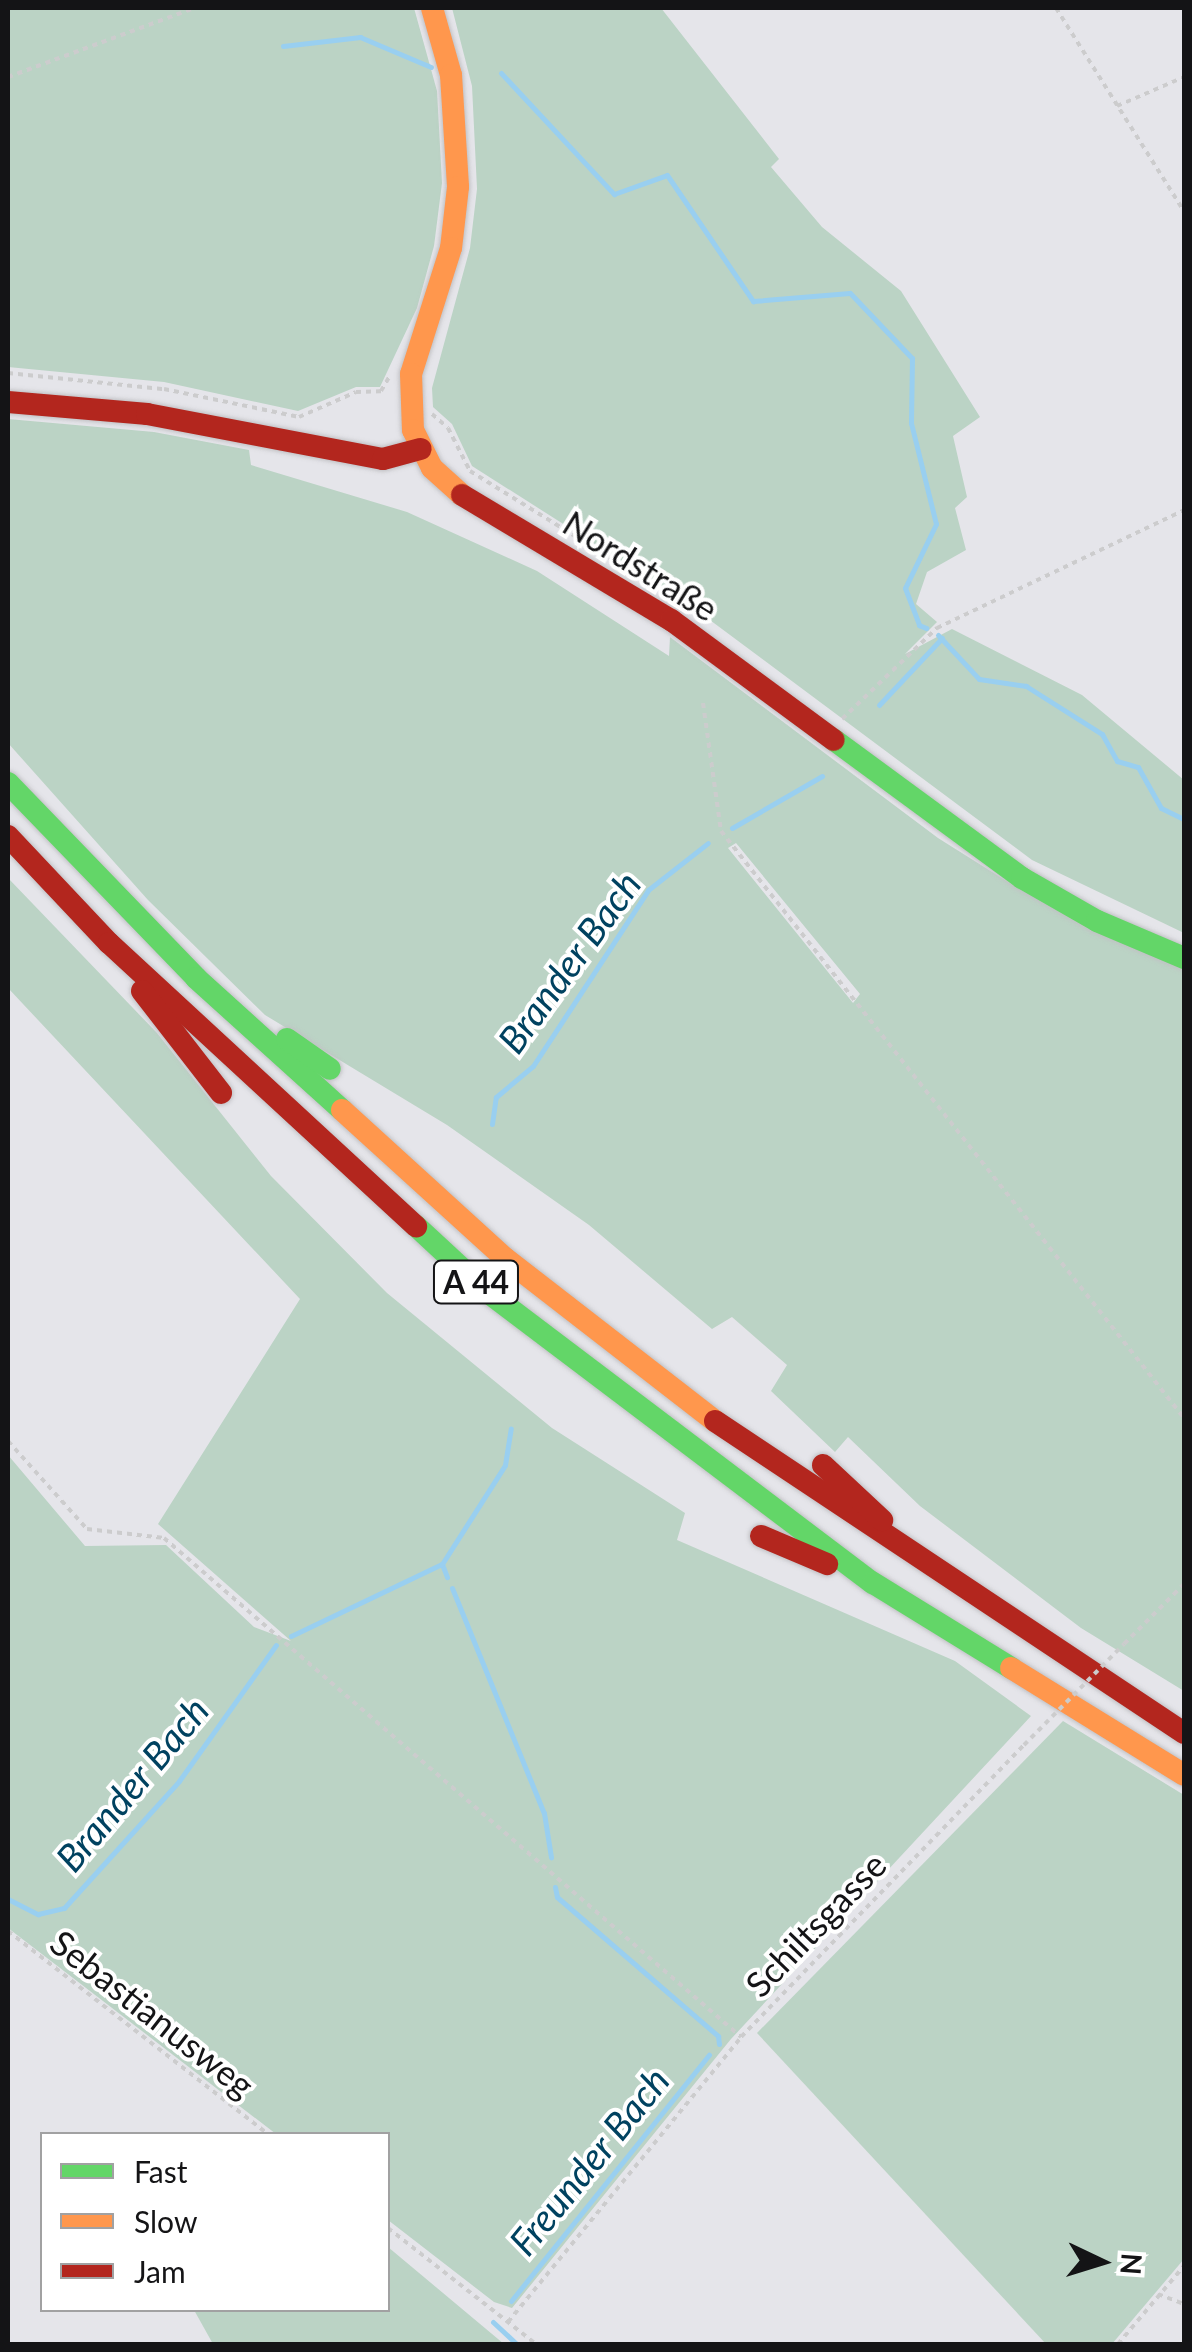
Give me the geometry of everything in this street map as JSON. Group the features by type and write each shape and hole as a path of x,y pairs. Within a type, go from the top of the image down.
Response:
{"main road":[{"path":"8,402 147,414 383,459 421,449 412,430 411,374 451,248 458,187 451,75 432,8"},
{"name":"Nordstraße","path":"421,449 451,489 477,508 671,620 1022,878 1097,921 1184,958"},
{"name":"A 44","path":"8,783 196,978 506,1259 740,1441 946,1582 1184,1734"},
{"name":"A 44","path":"8,836 110,943 485,1290 873,1583 1184,1775"},
{"path":"110,943 220,1092"},
{"path":"196,978 248,1006 330,1069"},
{"path":"824,1464 946,1582"},
{"path":"760,1536 873,1583"}],"path":[{"path":"8,77 196,8"},
{"path":"1056,8 1184,211"},
{"path":"1117,106 1184,77"},
{"path":"8,373 164,389 299,417 356,392 381,391 392,371"},
{"path":"849,710 937,628 1184,510"},
{"path":"703,703 721,831 1184,1418"},
{"path":"8,1440 87,1529 164,1538 741,2037"},
{"name":"Schiltsgasse","path":"508,2322 741,2037 1184,1584"},
{"name":"Sebastianusweg","path":"8,1930 265,2132"},
{"path":"390,2230 536,2344"},
{"path":"1118,2344 1184,2266"},
{"path":"1158,2294 1184,2304"}],"green space":[{"path":"8,8 414,8 437,91 442,183 434,246 417,308 380,387 356,387 298,411 164,382 8,367"},
{"path":"452,8 661,8 779,159 771,167 822,227 901,291 980,417 953,436 967,497 955,508 966,550 927,572 916,604 937,622 905,654 952,629 1082,695 1184,780 1184,933 1032,860 683,600 472,466 452,424 433,407 432,388 470,248 477,189 472,86"},
{"path":"8,419 154,432 249,450 251,465 407,512 537,571 669,656 670,637 938,838 1092,931 1184,968 1184,1691 1081,1628 920,1506 848,1437 835,1452 771,1391 787,1365 732,1317 712,1329 589,1225 447,1125 265,1015 148,900 8,743","holes":["736,843 860,994 853,1003 728,848"]},
{"path":"8,878 157,1033 271,1176 387,1293 552,1428 685,1513 677,1540 955,1661 1031,1716 731,2039 512,2308 494,2302 390,2222 390,2132 273,2132 8,1928 8,1455 85,1546 166,1545 254,1627 291,1641 158,1524 300,1299 8,988"},
{"path":"1063,1721 1184,1795 1184,2259 1112,2344 1046,2344 757,2033"},
{"path":"390,2249 504,2344 213,2344 195,2312 390,2312"}],"waterway":[{"path":"283,46 360,37 431,67"},
{"path":"501,73 614,194 667,175 753,301 850,293 912,358 911,423 936,524 905,588 919,625 926,628"},
{"path":"938,635 979,679 1026,686 1102,734 1117,761 1138,767 1161,808 1184,819"},
{"name":"Brander Bach","path":"879,705 942,638"},
{"name":"Brander Bach","path":"732,828 822,776"},
{"name":"Brander Bach","path":"492,1124 496,1097 533,1066 648,890 708,843"},
{"name":"Brander Bach","path":"291,1636 442,1564 505,1465 511,1428"},
{"name":"Freunder Bach","path":"442,1564 447,1577"},
{"name":"Freunder Bach","path":"452,1588 544,1813 551,1857"},
{"name":"Brander Bach","path":"8,1899 38,1914 64,1908 179,1781 276,1645"},
{"name":"Freunder Bach","path":"555,1887 557,1897 718,2036 719,2044"},
{"name":"Freunder Bach","path":"511,2301 709,2055"},
{"name":"Freunder Bach","path":"493,2322 517,2344"}],"traffic: fast":[{"path":"834,740 1022,878 1097,921 1184,958"},
{"path":"8,783 196,978 342,1110"},
{"path":"287,1039 330,1069"},
{"path":"416,1226 485,1290 873,1583 1011,1668"}],"traffic: slow":[{"path":"432,8 451,75 458,187 451,248 411,374 413,430 432,468 462,495"},
{"path":"342,1110 506,1259 715,1421"},
{"path":"1011,1668 1184,1775"}],"traffic: jam":[{"path":"8,402 147,414 383,459 421,449"},
{"path":"462,495 671,620 834,740"},
{"path":"8,836 109,943 416,1226"},
{"path":"142,991 221,1093"},
{"path":"715,1421 1184,1733"},
{"path":"823,1465 882,1520"},
{"path":"761,1536 827,1564"}]}
